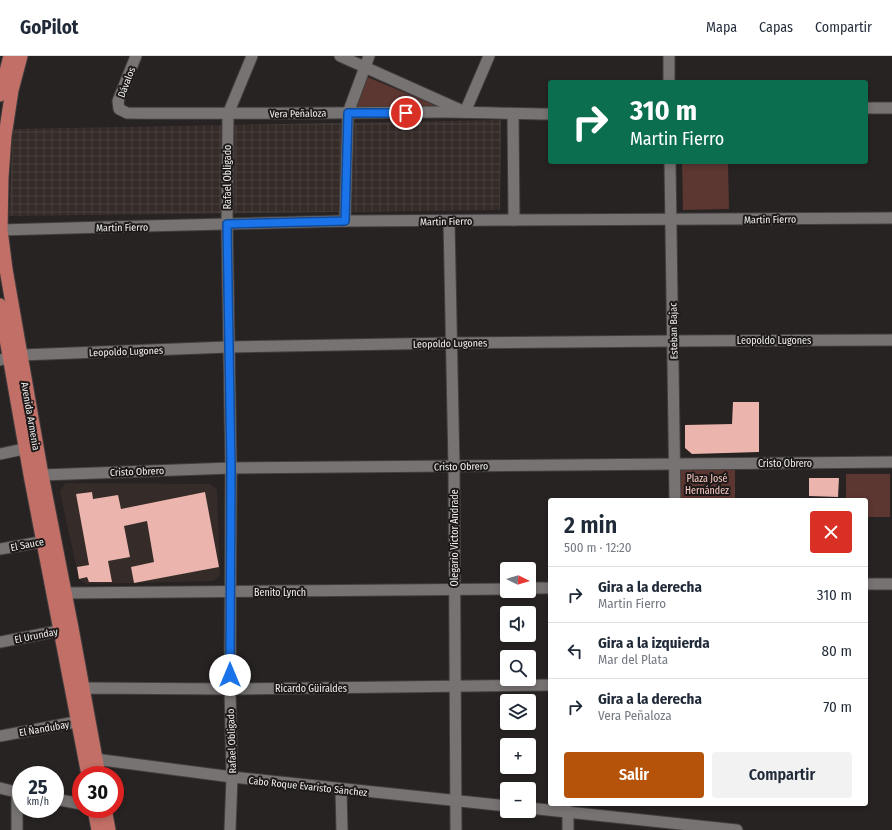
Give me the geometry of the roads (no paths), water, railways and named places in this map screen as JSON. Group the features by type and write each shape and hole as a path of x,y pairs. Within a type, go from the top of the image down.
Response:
{"main road":[{"path":"0,95 10,56"},
{"name":"Avenida Armenia","path":"10,358 0,230 1,178 3,135 12,90 21,56"},
{"name":"Avenida Armenia","path":"0,305 10,358 31,448 83,721 91,760 94,766"},
{"name":"Avenida Armenia","path":"90,766 91,760"},
{"path":"96,818 98,830"},
{"path":"107,818 109,830"}],"street":[{"name":"Dávalos","path":"119,109 118,101 136,56"},
{"name":"Rafael Obligado","path":"230,830 232,778 230,689 231,468 227,224 228,114 252,56"},
{"path":"340,56 366,61 465,112 489,56"},
{"path":"669,56 669,80"},
{"path":"345,221 348,113 366,61"},
{"path":"868,108 892,108"},
{"name":"Vera Peñaloza","path":"119,109 127,113 228,114 465,112 548,114"},
{"path":"513,114 514,220"},
{"name":"Esteban Bajac","path":"670,164 675,498"},
{"name":"Martin Fierro","path":"0,230 345,221 892,218"},
{"name":"Olegario Victor Andrade","path":"449,221 454,466 456,830"},
{"name":"Leopoldo Lugones","path":"10,358 228,347 451,343 892,340"},
{"path":"0,454 31,448"},
{"name":"Cristo Obrero","path":"36,477 231,468 892,462"},
{"name":"El Sauce","path":"0,549 49,540"},
{"path":"868,584 892,584"},
{"path":"536,588 548,588"},
{"name":"Benito Lynch","path":"59,594 500,589"},
{"name":"El Urunday","path":"0,642 66,629"},
{"name":"Ricardo Güiraldes","path":"77,689 230,689 548,685"},
{"name":"El Ñandubay","path":"0,736 83,721"},
{"name":"Cabo Roque Evaristo Sánchez","path":"91,760 232,778 500,805"},
{"path":"0,788 12,791"},
{"path":"341,790 342,830"},
{"path":"536,809 568,811 679,827 737,830"},
{"path":"568,811 568,830"},
{"path":"17,830 18,818"}],"park label":[{"name":"Plaza José Hernández","path":"707,484"}]}
